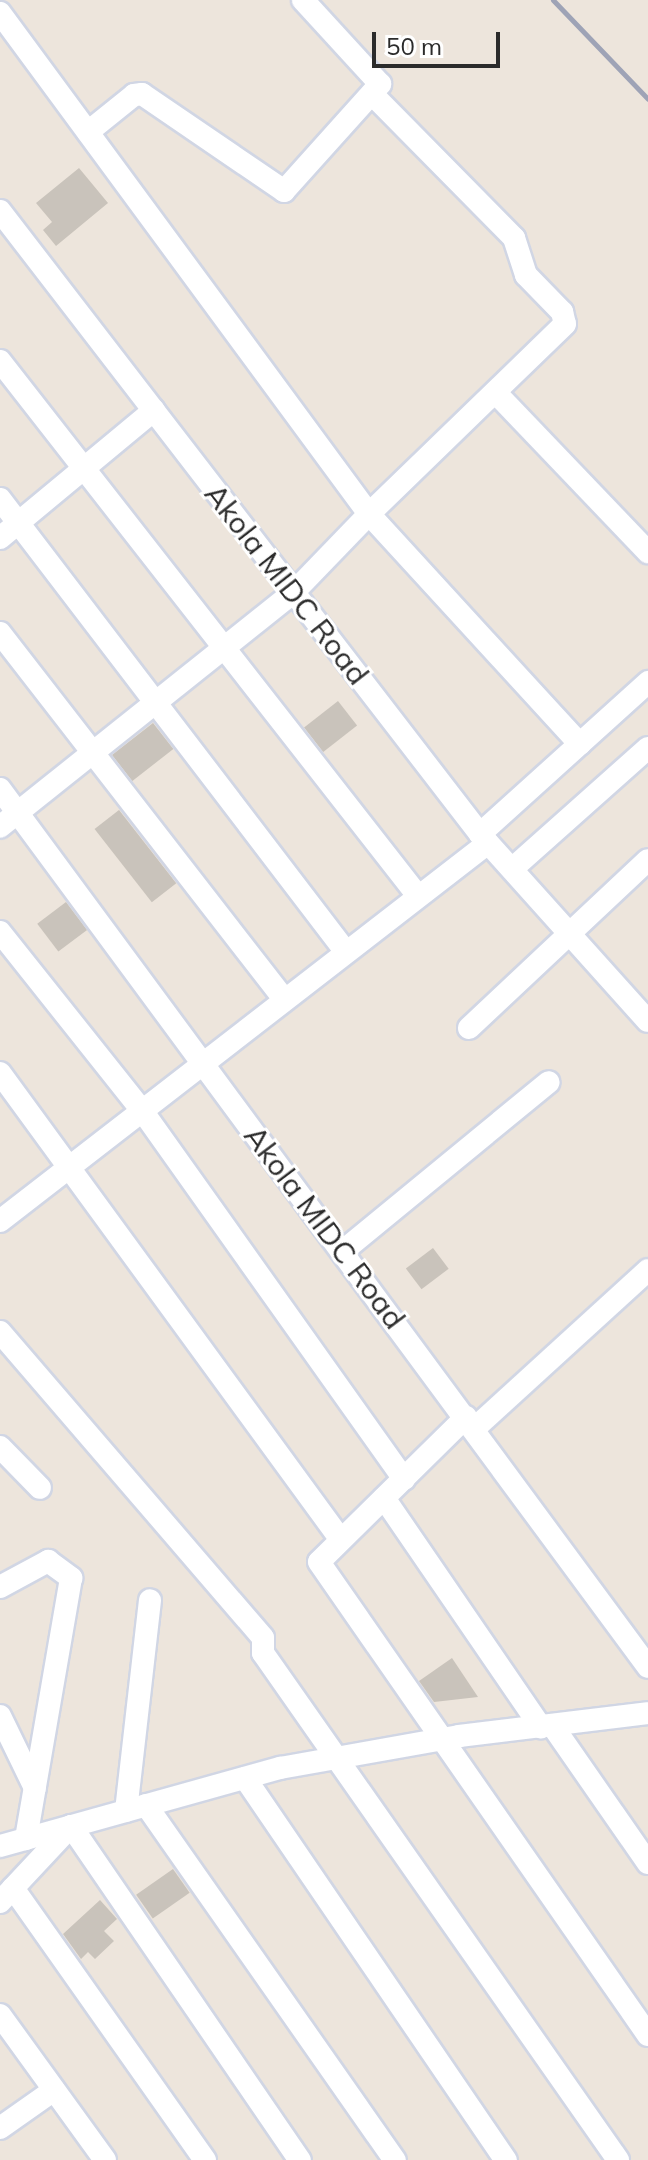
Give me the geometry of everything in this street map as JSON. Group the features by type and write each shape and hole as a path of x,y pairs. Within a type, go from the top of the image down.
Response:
{"street":[{"path":"88,132 134,95 142,94 284,191 373,95 380,82 303,0"},
{"path":"0,13 369,514 580,744"},
{"path":"0,827 294,592 369,514 561,332 565,317 526,275 514,238 373,95"},
{"name":"Akola MIDC Road","path":"0,211 484,838 568,931 644,1007"},
{"path":"0,361 82,470 418,896"},
{"path":"497,394 648,552"},
{"path":"0,538 154,410"},
{"path":"0,499 346,952"},
{"path":"0,633 284,999"},
{"path":"2,1216 418,896 484,838 648,682"},
{"path":"512,869 648,748"},
{"name":"Akola MIDC Road","path":"0,789 471,1422 648,1667"},
{"path":"469,1028 568,931 648,860"},
{"path":"0,932 141,1109 404,1479"},
{"path":"0,1073 341,1540"},
{"path":"343,1251 549,1082"},
{"path":"648,1270 404,1479 319,1562 438,1740 648,2035"},
{"path":"0,1332 263,1638 263,1653 334,1758 618,2160"},
{"path":"0,1447 40,1488"},
{"path":"384,1498 648,1863"},
{"path":"0,1587 48,1561 71,1578 26,1839"},
{"path":"150,1600 136,1808 395,2160"},
{"path":"0,1846 245,1778 334,1758 438,1740 648,1713"},
{"path":"0,1716 35,1788"},
{"path":"245,1778 506,2160"},
{"path":"71,1826 7,1895 205,2160"},
{"path":"71,1826 300,2160"},
{"path":"0,2015 105,2160"},
{"path":"0,2128 54,2090"}],"building":[{"path":"79,168 108,203 56,246 43,230 52,222 36,203"},
{"path":"338,701 357,725 323,752 304,727"},
{"path":"153,723 173,749 132,781 112,755"},
{"path":"119,810 176,883 152,902 95,829"},
{"path":"66,902 87,930 58,952 37,924"},
{"path":"433,1248 449,1269 421,1289 406,1268"},
{"path":"452,1658 478,1697 434,1702 419,1681"},
{"path":"173,1869 190,1893 153,1919 136,1895"},
{"path":"100,1900 117,1919 104,1931 114,1941 95,1959 88,1952 81,1959 63,1934"}],"railway":[{"path":"553,0 648,99"}]}
